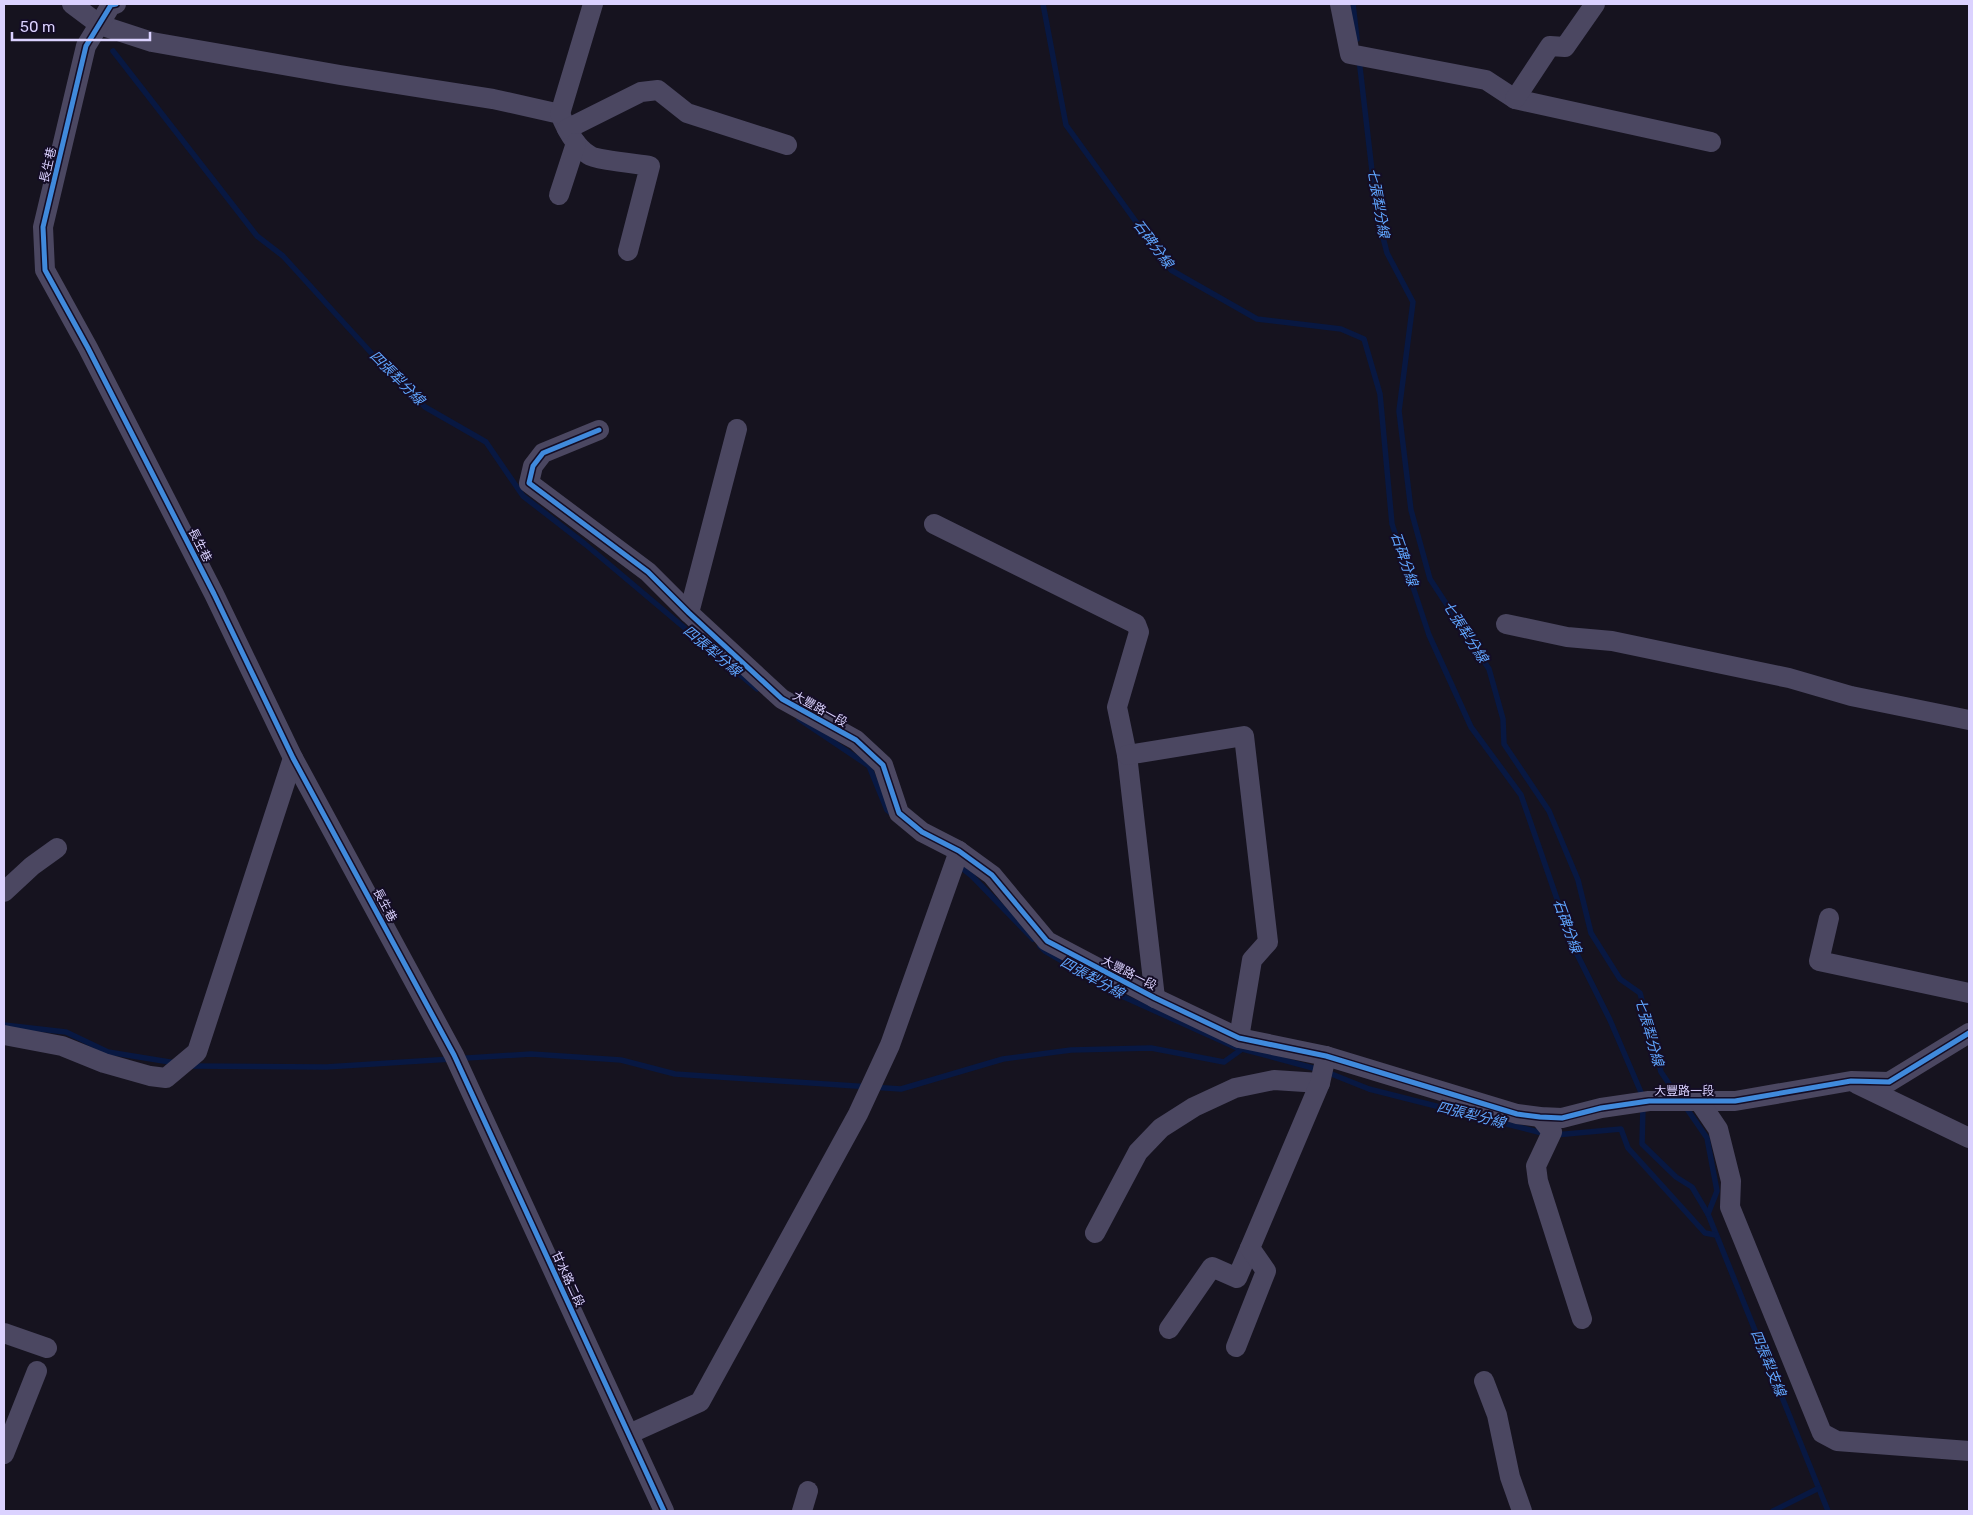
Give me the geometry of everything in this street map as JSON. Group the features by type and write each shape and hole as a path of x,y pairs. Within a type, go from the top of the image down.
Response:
{"street":[{"path":"72,4 100,25 152,42 340,75 494,99 568,129 589,156 650,166 628,251"},
{"name":"長生巷","path":"116,4 111,6 86,46 43,227 45,270 88,348 214,594 294,758 454,1055"},
{"path":"559,195 568,129 593,4"},
{"path":"1340,4 1350,54 1486,80 1515,99 1711,142"},
{"path":"1515,99 1550,46 1565,47 1595,4"},
{"path":"568,129 641,92 658,90 687,113 788,145"},
{"path":"689,613 737,429"},
{"name":"大豐路一段","path":"599,430 543,453 533,466 529,482 648,572 689,613 782,699 856,740 882,765 899,813 922,832 959,850 992,875 1047,941 1155,998 1240,1038 1326,1056 1517,1114 1562,1118 1602,1108 1649,1101 1735,1101 1851,1081 1889,1082 1969,1033"},
{"path":"934,524 1136,624 1140,632 1117,707 1127,755 1155,998"},
{"path":"1506,624 1567,637 1612,641 1789,678 1851,696 1969,720"},
{"path":"1127,755 1244,736 1268,942 1252,960 1240,1038"},
{"path":"4,1035 62,1046 104,1063 150,1076 166,1078 198,1052 294,758"},
{"path":"4,892 32,866 57,848"},
{"path":"630,1434 700,1402 866,1097 890,1045 959,850"},
{"path":"1829,918 1820,961 1969,992"},
{"name":"甘水路二段","path":"454,1055 664,1511"},
{"path":"1169,1329 1212,1267 1237,1278 1320,1083 1326,1056"},
{"path":"1095,1232 1138,1152 1161,1128 1194,1107 1235,1088 1274,1080 1320,1083"},
{"path":"1851,1081 1969,1138"},
{"path":"1699,1102 1718,1129 1731,1181 1730,1207 1822,1433 1837,1441 1969,1451"},
{"path":"1540,1117 1552,1132 1536,1166 1538,1181 1582,1319"},
{"path":"1236,1347 1266,1271 1250,1248"},
{"path":"4,1333 47,1348"},
{"path":"4,1454 37,1371"},
{"path":"1484,1381 1497,1415 1510,1478 1522,1511"},
{"path":"802,1511 808,1491"}],"waterway":[{"name":"石碑分線","path":"1043,4 1066,125 1171,270 1257,319 1341,329 1364,339 1380,394 1392,524 1429,635 1471,727 1521,795 1574,948 1610,1020 1643,1097"},
{"name":"七張犁分線","path":"1353,4 1357,39"},
{"name":"四張犁分線","path":"113,51 257,236 283,256 374,356 425,407 486,442 523,496 585,544 757,689"},
{"name":"七張犁分線","path":"1359,59 1377,214 1387,253 1413,302 1399,411 1411,510 1430,579 1489,669 1503,719 1504,744 1549,811 1578,880 1591,933 1620,979 1640,993 1661,1072 1678,1097"},
{"name":"四張犁分線","path":"799,719 869,766 887,810 893,815"},
{"name":"四張犁分線","path":"958,865 972,876 1033,939"},
{"name":"四張犁分線","path":"1040,946 1045,951 1124,997 1235,1047 1324,1071 1369,1089 1546,1134"},
{"path":"4,1025 66,1032 108,1052 176,1063"},
{"path":"190,1066 326,1067 531,1054 621,1060 675,1074 901,1089 1003,1059 1071,1050 1151,1048 1224,1062 1242,1049"},
{"name":"四張犁支線","path":"1643,1106 1642,1144 1676,1177 1692,1187 1708,1214 1828,1511"},
{"name":"七張犁分線","path":"1685,1106 1707,1138 1717,1191 1708,1214"},
{"name":"四張犁分線","path":"1555,1135 1621,1129 1628,1148 1705,1233 1716,1235"},
{"path":"1773,1511 1819,1488"}],"cycle path":[{"path":"116,4 111,5 86,46 43,227 45,270 88,348 214,594 293,758 454,1055 664,1511"},
{"path":"599,430 543,453 533,466 529,483 648,572 689,613 782,699 856,740 883,765 899,813 922,832 959,851 992,875 1047,941 1155,998 1239,1038 1326,1056 1517,1114 1562,1118 1601,1108 1649,1101 1735,1101 1851,1081 1889,1082 1969,1033"}]}
